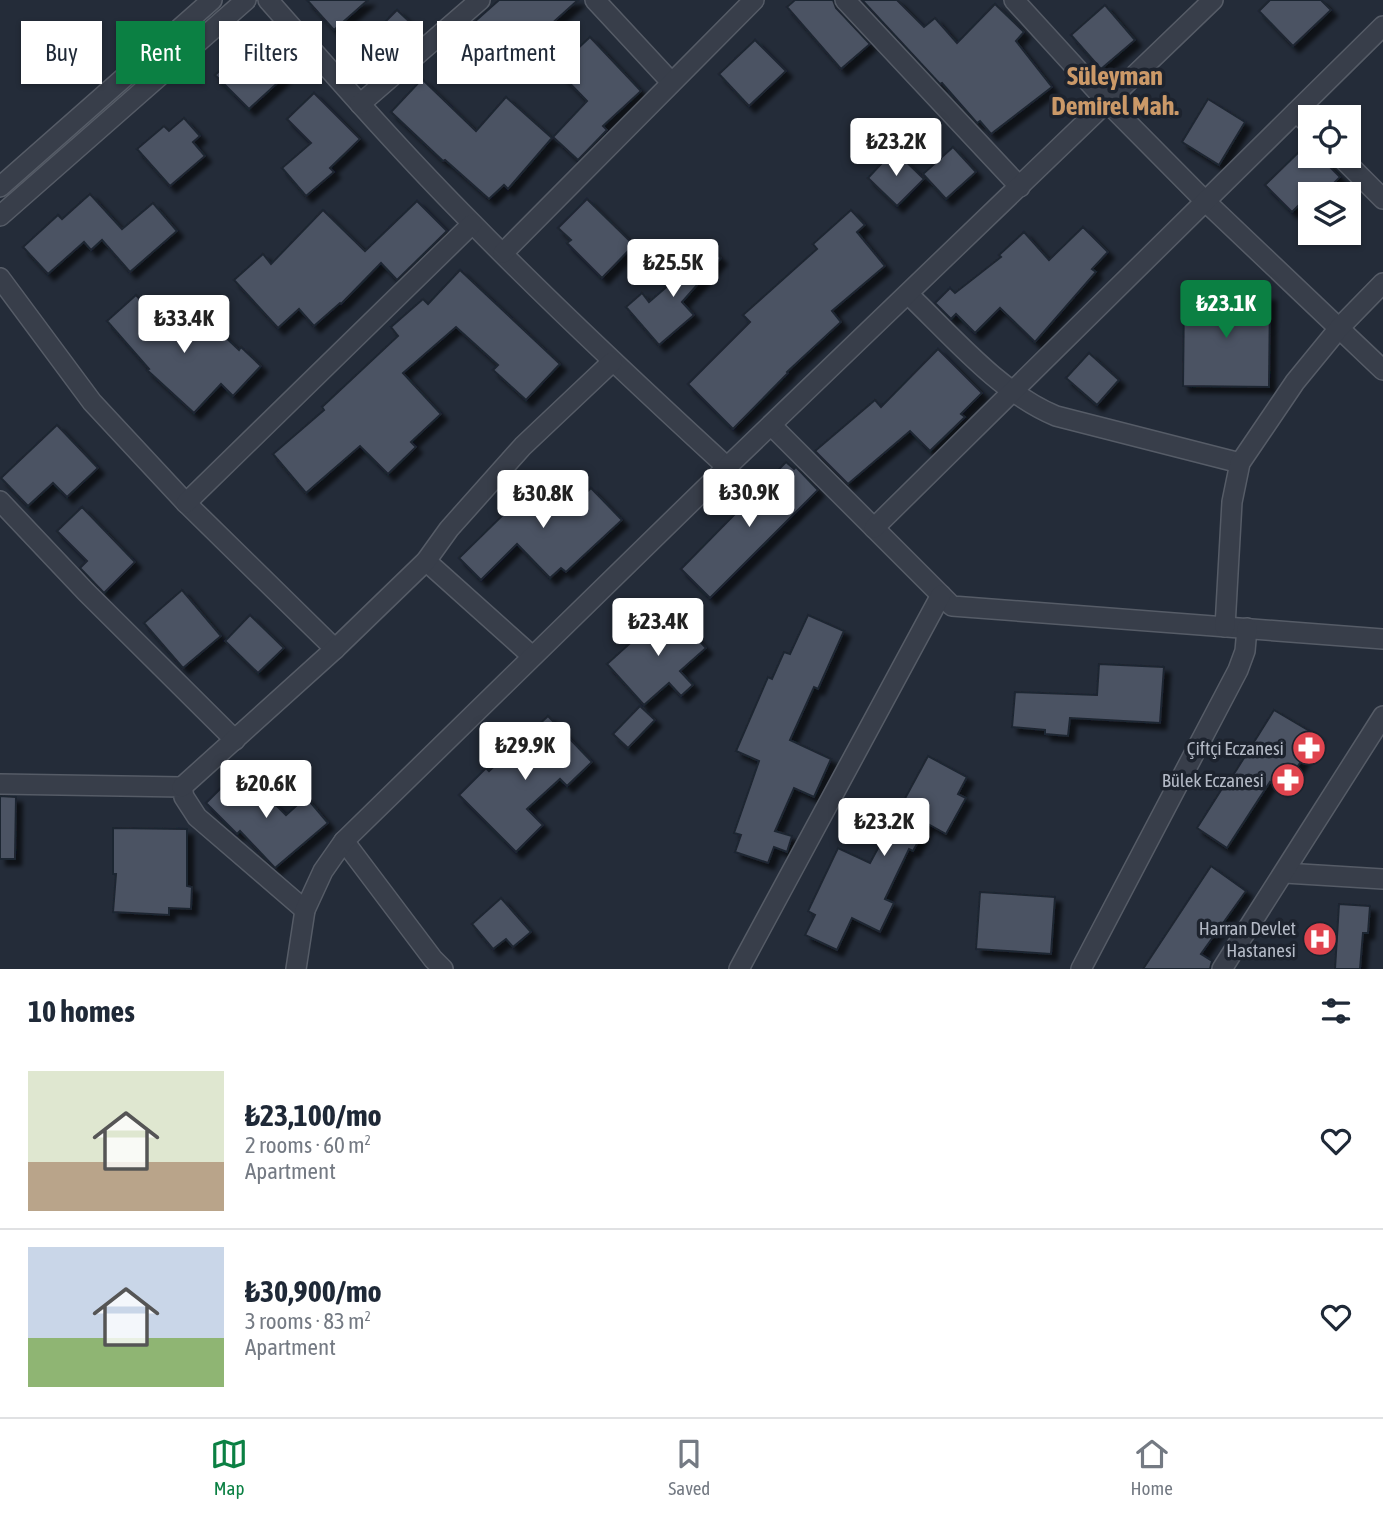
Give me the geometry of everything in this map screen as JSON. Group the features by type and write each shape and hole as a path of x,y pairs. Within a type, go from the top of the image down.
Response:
{"street":[{"path":"0,187 212,0"},
{"path":"0,216 246,0"},
{"path":"268,0 359,104 472,224 612,362 727,467"},
{"path":"359,104 480,0"},
{"path":"595,0 671,82"},
{"path":"503,253 754,0"},
{"path":"845,0 1020,187"},
{"path":"1014,0 1108,103 1205,201 1383,370"},
{"path":"296,969 305,910 323,872 344,841 727,467 1213,0"},
{"path":"874,528 1383,26"},
{"path":"1352,168 1383,199"},
{"path":"186,503 472,224"},
{"path":"0,278 92,402 186,503 335,649"},
{"path":"1225,627 1232,502 1240,463 1294,382 1339,327 1383,283"},
{"path":"908,294 1012,392 1034,407 1056,416 1240,463"},
{"path":"0,784 182,787 335,649 426,561 449,529 514,456 612,362"},
{"path":"771,425 952,606 1383,639"},
{"path":"0,501 86,592 235,740"},
{"path":"426,561 532,656"},
{"path":"739,969 941,595"},
{"path":"1081,969 1238,670 1245,651 1247,628"},
{"path":"1222,969 1383,716"},
{"path":"182,787 184,797 197,817 305,910"},
{"path":"344,841 443,969"},
{"path":"1285,873 1383,879"}],"building":[{"path":"307,0 368,0 344,21 336,21 334,30"},
{"path":"499,0 578,0 555,21 475,21"},
{"path":"795,0 833,0 836,8 870,44 841,69 787,7"},
{"path":"862,0 897,0 924,27 935,18 957,43 995,4 1024,32 1016,41 1052,87 991,134 980,121 977,123"},
{"path":"1270,0 1321,0 1331,10 1293,46 1259,11"},
{"path":"1105,5 1135,40 1101,69 1071,35"},
{"path":"397,10 409,21 386,21"},
{"path":"590,37 641,91 603,126 607,130 578,160 553,137 587,101 571,84 580,84 580,46"},
{"path":"755,40 786,71 749,106 719,74"},
{"path":"423,80 476,131 506,97 552,138 508,189 504,185 489,199 443,161 391,112 417,84 423,84"},
{"path":"224,84 276,84 249,109"},
{"path":"314,93 360,139 330,168 334,172 306,196 282,168 311,143 287,119"},
{"path":"1208,99 1245,122 1219,165 1182,142"},
{"path":"184,118 200,136 193,142 205,156 170,186 137,149 164,126 169,131"},
{"path":"953,147 976,172 946,199 923,174"},
{"path":"894,150 924,179 897,206 868,178"},
{"path":"1298,153 1298,168 1331,168 1340,177 1335,182 1298,182 1298,206 1292,212 1265,185"},
{"path":"90,194 122,229 153,203 177,231 130,272 102,240 91,250 84,242 48,274 23,247 58,215 62,219"},
{"path":"587,199 634,245 602,278 567,243 571,240 558,228"},
{"path":"417,201 447,231 397,280 381,263 341,304 314,326 299,309 278,328 234,280 263,254 271,264 323,210 365,251"},
{"path":"851,210 865,225 857,232 885,266 832,311 841,322 787,372 733,429 688,384 750,322 743,315 817,249 813,244"},
{"path":"1083,227 1108,252 1092,269 1096,272 1035,342 1000,308 975,333 956,314 951,319 935,303 950,288 955,293 1001,257 999,255 1024,232 1049,260"},
{"path":"705,244 721,258 682,302 694,315 659,345 626,307 642,293 649,302 671,283"},
{"path":"460,270 560,364 526,400 493,370 498,365 456,327 403,373 441,414 411,442 416,447 388,474 360,446 306,493 273,454 324,410 322,407 398,336 391,327 423,299 428,304"},
{"path":"1184,294 1270,295 1269,387 1183,386"},
{"path":"136,295 176,340 201,314 239,350 241,347 261,366 233,396 221,384 194,413 147,370 149,369 107,321"},
{"path":"938,349 982,393 961,414 965,417 930,451 910,431 848,484 815,451 875,400 881,407"},
{"path":"1089,353 1119,380 1097,405 1066,378"},
{"path":"57,425 98,468 67,497 53,483 28,506 1,478"},
{"path":"786,462 794,469 796,467 818,490 710,598 681,569"},
{"path":"535,475 567,510 591,488 622,520 566,572 561,568 550,578 517,544 481,580 459,558 508,510 502,503"},
{"path":"82,507 135,562 104,593 80,568 87,561 57,531"},
{"path":"182,590 221,636 183,668 144,623"},
{"path":"669,608 706,648 680,671 693,685 681,696 669,683 644,705 607,664"},
{"path":"250,615 284,648 258,673 225,641"},
{"path":"808,615 844,631 818,689 814,687 790,740 831,759 814,797 794,788 775,831 792,836 787,852 774,847 768,863 735,852 741,835 734,833 759,761 736,751 768,677 772,679 784,652 790,654"},
{"path":"1099,664 1164,667 1160,723 1070,718 1068,736 1045,734 1045,730 1012,727 1015,692 1097,695"},
{"path":"640,706 655,720 628,748 613,734"},
{"path":"1274,710 1318,736 1282,790 1270,782 1227,848 1197,828"},
{"path":"548,716 592,762 567,786 560,779 527,809 543,825 516,852 459,795 486,768 489,771"},
{"path":"928,756 967,777 958,794 966,798 946,834 928,824 913,851 909,849 885,899 894,903 880,932 852,918 837,950 805,935 815,915 808,911 838,848 870,863"},
{"path":"235,774 250,789 255,784 286,815 306,797 328,823 275,868 240,831 237,834 206,803"},
{"path":"0,796 16,797 15,859 0,859"},
{"path":"113,828 187,829 187,886 192,887 191,909 169,908 169,915 113,912 116,874 113,874"},
{"path":"1211,866 1246,891 1201,954 1212,961 1210,969 1143,969"},
{"path":"980,892 1055,897 1051,954 976,949"},
{"path":"501,898 531,932 513,947 506,939 493,949 472,924"},
{"path":"1339,904 1370,906 1368,933 1363,933 1360,969 1335,969"}],"place":[{"name":"Çiftçi Eczanesi","path":"1309,748"},
{"name":"Bülek Eczanesi","path":"1288,780"},
{"name":"Harran Devlet Hastanesi","path":"1320,939"}],"district":[{"name":"Süleyman Demirel Mah.","path":"1115,91"}]}
